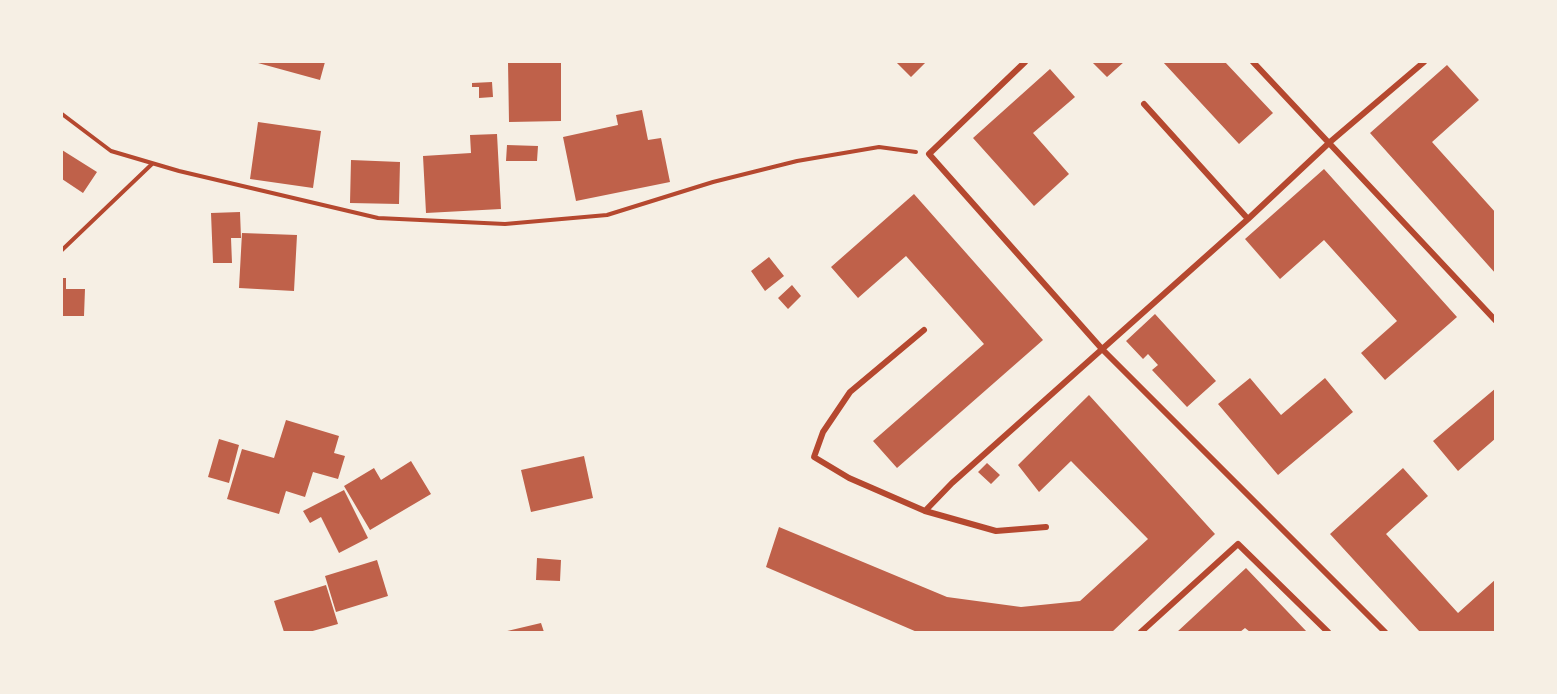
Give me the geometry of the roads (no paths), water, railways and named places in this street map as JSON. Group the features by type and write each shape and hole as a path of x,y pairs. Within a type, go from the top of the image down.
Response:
{"street":[{"path":"1025,62 929,154 1102,350 1384,633"},
{"path":"1253,62 1496,321"},
{"path":"925,511 952,483 1248,219 1330,142 1424,62"},
{"path":"1144,104 1248,219"},
{"path":"924,330 850,392 823,432 814,457 849,478 925,511 996,531 1046,527"},
{"path":"1141,633 1238,544 1328,633"}]}
